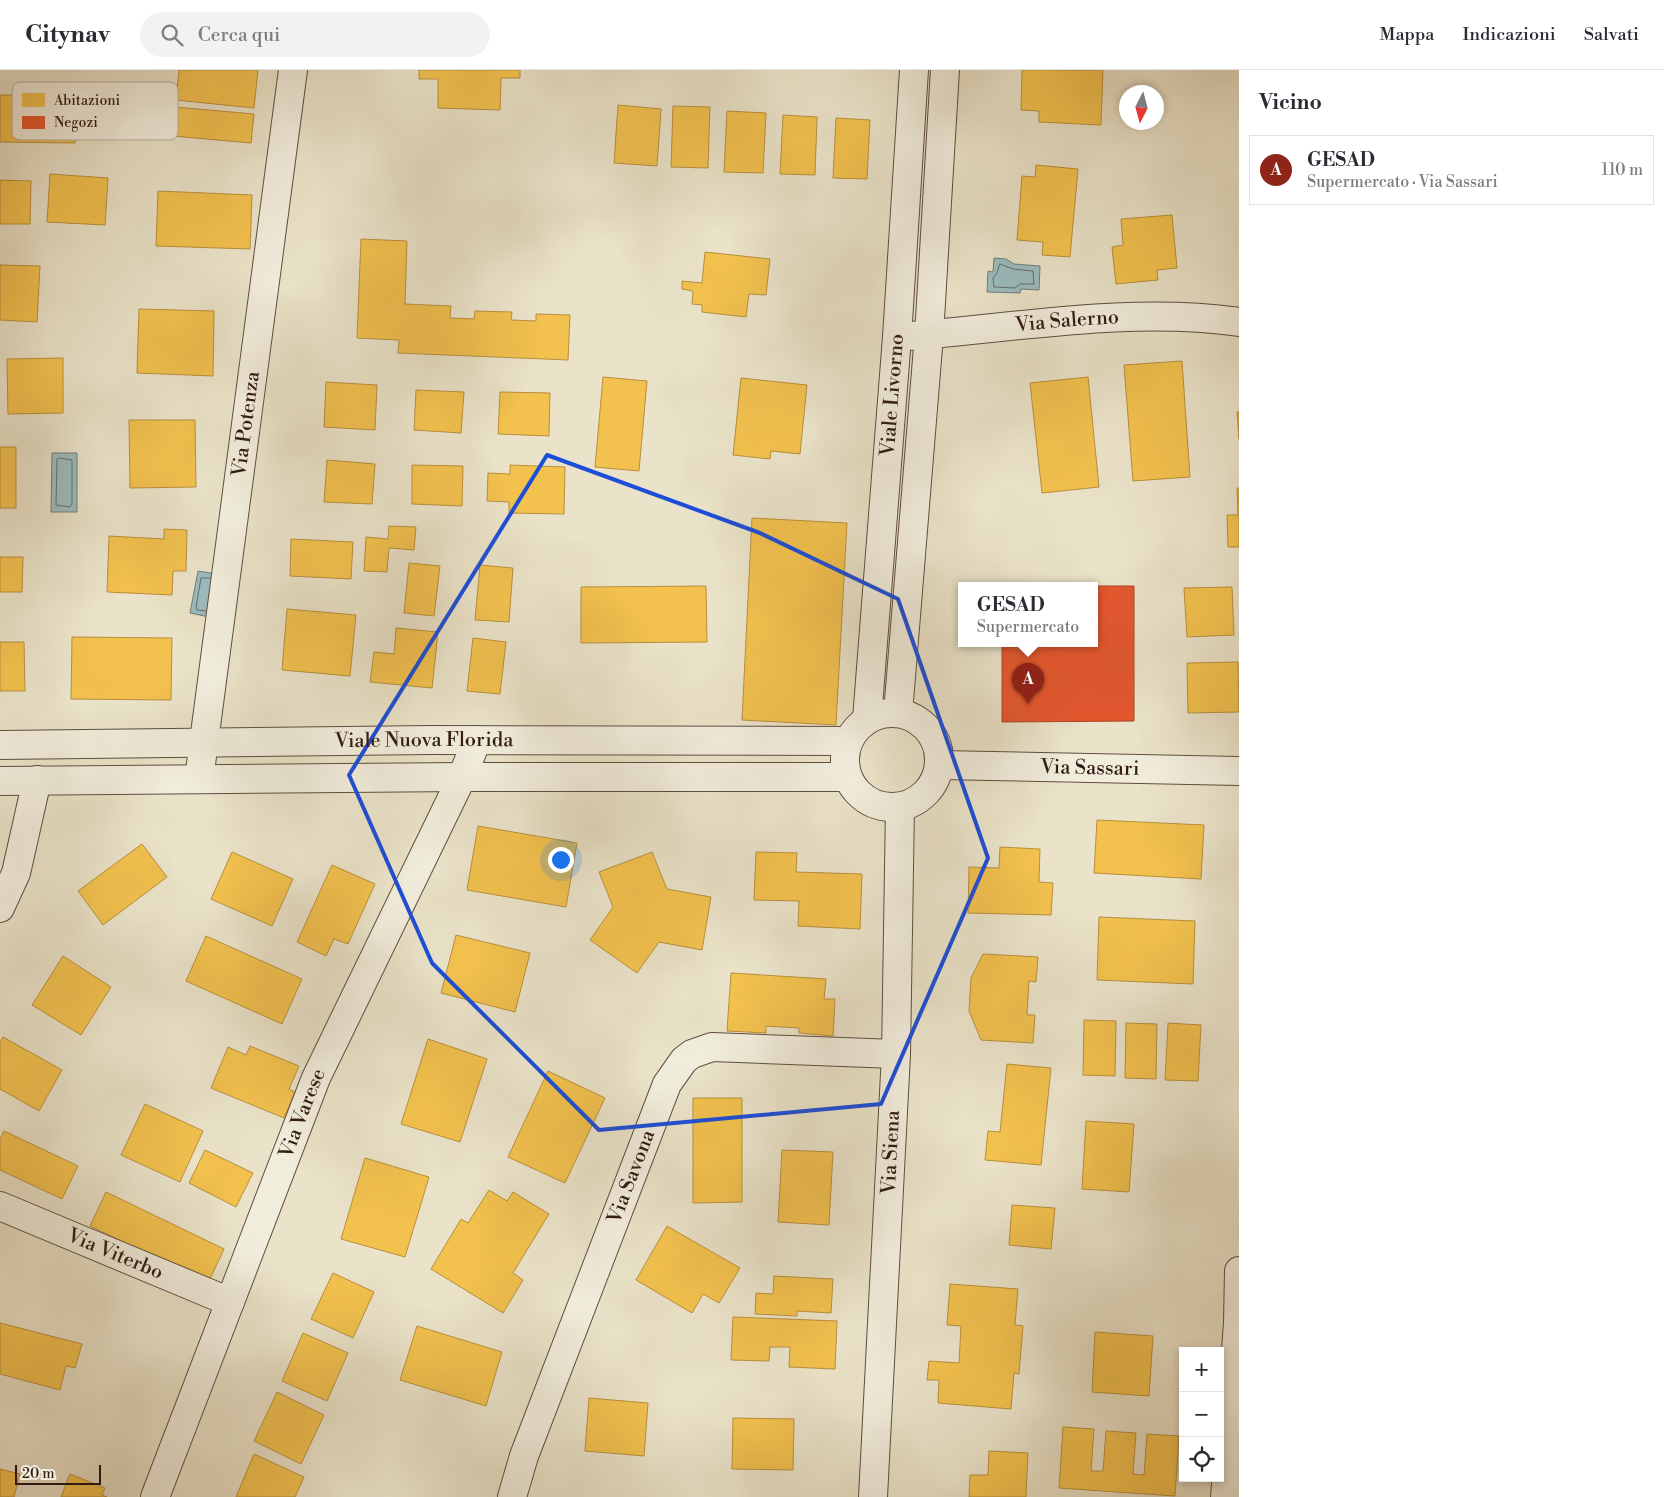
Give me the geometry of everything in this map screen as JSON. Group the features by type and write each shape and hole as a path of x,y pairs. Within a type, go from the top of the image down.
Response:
{"street":[{"name":"Via Potenza","path":"199,779 292,70"},
{"name":"Viale Livorno","path":"867,719 914,70"},
{"name":"Viale Livorno","path":"898,713 929,335 945,70"},
{"name":"Via Salerno","path":"896,337 1123,318 1173,317 1239,322"},
{"path":"882,713 898,713 912,717 924,725 933,736 939,750 940,765 936,780 927,793 914,802 900,808 883,807 868,802 855,791 847,777 844,752 856,728 867,719 882,713"},
{"name":"Viale Nuova Florida","path":"0,745 477,740 848,741"},
{"name":"Via Varese","path":"155,1497 316,1078 462,777 477,740"},
{"name":"Via Sassari","path":"940,765 1239,771"},
{"name":"Viale Nuova Florida","path":"0,781 462,777 847,777"},
{"path":"0,908 19,863 37,780"},
{"name":"Via Siena","path":"873,1497 896,1054 900,808"},
{"name":"Via Savona","path":"512,1497 531,1438 667,1084 677,1068 692,1054 721,1046 896,1054"},
{"name":"Via Viterbo","path":"0,1206 230,1302"},
{"path":"1225,1497 1238,1323 1239,1271"}],"highlighted area":[{"path":"547,455 760,533 898,599 988,858 881,1104 599,1130 432,963 349,775"}],"water":[{"path":"994,258 1006,259 1014,264 1040,266 1039,290 1021,289 1020,293 987,292 988,271 993,272"},
{"path":"52,453 77,453 77,512 51,512"},
{"path":"198,571 223,575 214,618 190,613"}],"building: Abitazioni":[{"path":"179,70 258,70 254,108 178,100"},
{"path":"419,70 520,70 520,78 501,78 500,110 438,108 438,79 419,79"},
{"path":"1022,70 1103,70 1101,125 1039,122 1039,111 1021,110"},
{"path":"0,95 12,95 12,140 75,140 75,143 0,142"},
{"path":"618,105 661,109 657,166 614,163"},
{"path":"673,106 710,107 708,168 671,167"},
{"path":"178,107 254,114 251,143 178,136"},
{"path":"727,111 766,113 763,173 724,172"},
{"path":"783,115 817,117 815,175 780,174"},
{"path":"836,118 870,120 867,179 833,178"},
{"path":"1036,165 1078,169 1070,257 1042,255 1043,242 1017,240 1022,176 1035,177"},
{"path":"50,174 108,178 105,225 47,222"},
{"path":"0,180 31,181 30,224 0,224"},
{"path":"158,191 252,195 250,249 156,246"},
{"path":"1172,215 1177,268 1157,270 1158,280 1116,284 1112,247 1123,245 1121,219"},
{"path":"361,239 407,241 405,304 451,306 450,318 474,319 475,311 512,312 511,320 536,321 536,314 570,315 568,360 398,353 399,340 357,338"},
{"path":"705,252 770,259 766,295 749,294 746,317 702,312 702,305 692,304 693,291 682,289 682,281 702,283"},
{"path":"0,265 40,266 37,322 0,320"},
{"path":"139,309 214,311 213,376 137,373"},
{"path":"63,358 63,413 8,414 7,359"},
{"path":"1182,361 1190,477 1133,481 1124,365"},
{"path":"603,377 647,381 639,471 595,467"},
{"path":"1088,377 1099,487 1042,493 1030,383"},
{"path":"741,378 807,385 800,454 771,451 770,459 733,455"},
{"path":"326,382 377,385 375,430 324,427"},
{"path":"416,390 464,392 461,433 414,430"},
{"path":"500,392 550,393 549,436 498,434"},
{"path":"1237,412 1239,412 1239,439"},
{"path":"129,420 195,420 196,487 130,488"},
{"path":"0,447 16,447 16,508 0,508"},
{"path":"327,460 375,464 372,504 324,502"},
{"path":"412,465 463,466 462,506 412,504"},
{"path":"510,465 565,467 564,514 509,513 509,502 487,501 488,473 510,474"},
{"path":"1237,488 1239,488 1239,547 1228,547 1227,515 1238,515"},
{"path":"752,518 847,523 836,725 742,720"},
{"path":"389,526 416,527 414,550 389,548 387,572 364,571 366,537 388,539"},
{"path":"164,529 187,530 186,571 173,571 172,595 107,592 109,536 164,539"},
{"path":"291,539 353,542 351,579 290,576"},
{"path":"0,557 23,557 22,592 0,592"},
{"path":"409,563 440,566 434,616 404,613"},
{"path":"480,565 513,568 509,622 475,620"},
{"path":"706,586 707,642 581,643 581,587"},
{"path":"1232,587 1234,635 1187,637 1184,588"},
{"path":"287,609 356,615 350,676 282,670"},
{"path":"396,628 438,632 432,688 370,682 374,652 394,654"},
{"path":"72,637 172,638 171,700 71,699"},
{"path":"473,638 506,642 500,694 467,691"},
{"path":"0,642 24,642 25,691 0,691"},
{"path":"1238,662 1239,712 1188,713 1187,663"},
{"path":"1097,820 1204,825 1201,879 1094,873"},
{"path":"478,826 577,843 566,907 467,890"},
{"path":"142,844 167,877 103,925 78,891"},
{"path":"1000,847 1040,849 1039,882 1053,883 1051,915 968,913 969,867 999,868"},
{"path":"232,852 293,879 272,926 211,899"},
{"path":"652,852 667,889 711,897 702,950 659,942 637,973 590,940 613,907 599,872"},
{"path":"756,852 797,853 796,872 862,874 860,929 798,926 799,901 754,900"},
{"path":"332,865 375,884 348,944 334,939 326,956 297,942"},
{"path":"1099,917 1195,921 1193,984 1097,980"},
{"path":"456,935 530,953 515,1012 441,993"},
{"path":"206,936 302,979 282,1024 186,981"},
{"path":"983,954 1038,957 1036,982 1029,981 1027,1015 1035,1015 1033,1043 981,1040 969,1011 971,978"},
{"path":"63,956 111,987 81,1035 32,1005"},
{"path":"731,973 826,979 824,999 835,999 833,1036 799,1033 799,1028 766,1026 766,1033 727,1031"},
{"path":"1084,1020 1116,1021 1115,1076 1083,1075"},
{"path":"1126,1023 1157,1024 1156,1079 1125,1078"},
{"path":"1168,1023 1201,1025 1198,1081 1165,1080"},
{"path":"3,1037 62,1070 39,1111 0,1089 0,1042"},
{"path":"428,1039 487,1059 460,1142 401,1124"},
{"path":"250,1046 299,1066 289,1089 295,1092 284,1118 211,1088 228,1047 246,1055"},
{"path":"1007,1064 1051,1068 1041,1165 985,1160 988,1131 1000,1132"},
{"path":"548,1071 605,1098 565,1183 508,1157"},
{"path":"693,1098 742,1098 742,1202 693,1203"},
{"path":"145,1104 203,1131 180,1182 121,1155"},
{"path":"1086,1121 1134,1124 1129,1192 1082,1189"},
{"path":"4,1131 78,1166 62,1199 0,1170 0,1139"},
{"path":"205,1150 253,1173 236,1207 189,1183"},
{"path":"782,1150 833,1152 829,1225 778,1222"},
{"path":"365,1158 429,1177 405,1257 341,1239"},
{"path":"489,1190 507,1201 513,1192 549,1214 513,1273 523,1280 503,1313 431,1269 461,1219 468,1223"},
{"path":"106,1192 224,1249 208,1283 90,1226"},
{"path":"1012,1205 1055,1208 1051,1249 1009,1245"},
{"path":"667,1226 740,1268 719,1303 703,1294 692,1313 636,1280"},
{"path":"333,1273 374,1292 353,1338 311,1319"},
{"path":"774,1276 833,1279 831,1313 797,1311 797,1316 755,1314 756,1293 773,1294"},
{"path":"950,1284 1018,1289 1015,1325 1023,1326 1019,1374 1014,1373 1011,1409 938,1403 939,1380 927,1380 929,1361 959,1363 961,1326 947,1325"},
{"path":"733,1317 837,1321 835,1369 789,1367 790,1347 770,1347 769,1361 731,1360"},
{"path":"0,1323 82,1344 75,1368 66,1366 60,1390 0,1374"},
{"path":"417,1326 502,1352 486,1406 400,1380"},
{"path":"1095,1332 1153,1336 1149,1396 1092,1392"},
{"path":"303,1333 348,1353 327,1401 282,1381"},
{"path":"277,1392 324,1415 301,1464 254,1441"},
{"path":"589,1398 648,1403 644,1456 585,1451"},
{"path":"733,1418 794,1419 793,1470 732,1469"},
{"path":"1063,1427 1094,1429 1091,1471 1103,1471 1106,1431 1136,1433 1133,1474 1144,1475 1147,1434 1179,1436 1175,1496 1059,1488"},
{"path":"989,1451 1028,1453 1026,1497 969,1497 970,1475 988,1475"},
{"path":"254,1454 304,1477 295,1497 236,1497"},
{"path":"0,1469 20,1474 14,1497 0,1497"},
{"path":"70,1474 105,1488 102,1495 107,1497 61,1497"}],"building: Negozi":[{"path":"1098,586 1134,586 1134,721 1002,722 1002,647 1098,647"}],"place":[{"name":"GESAD","path":"1028,704"}]}
